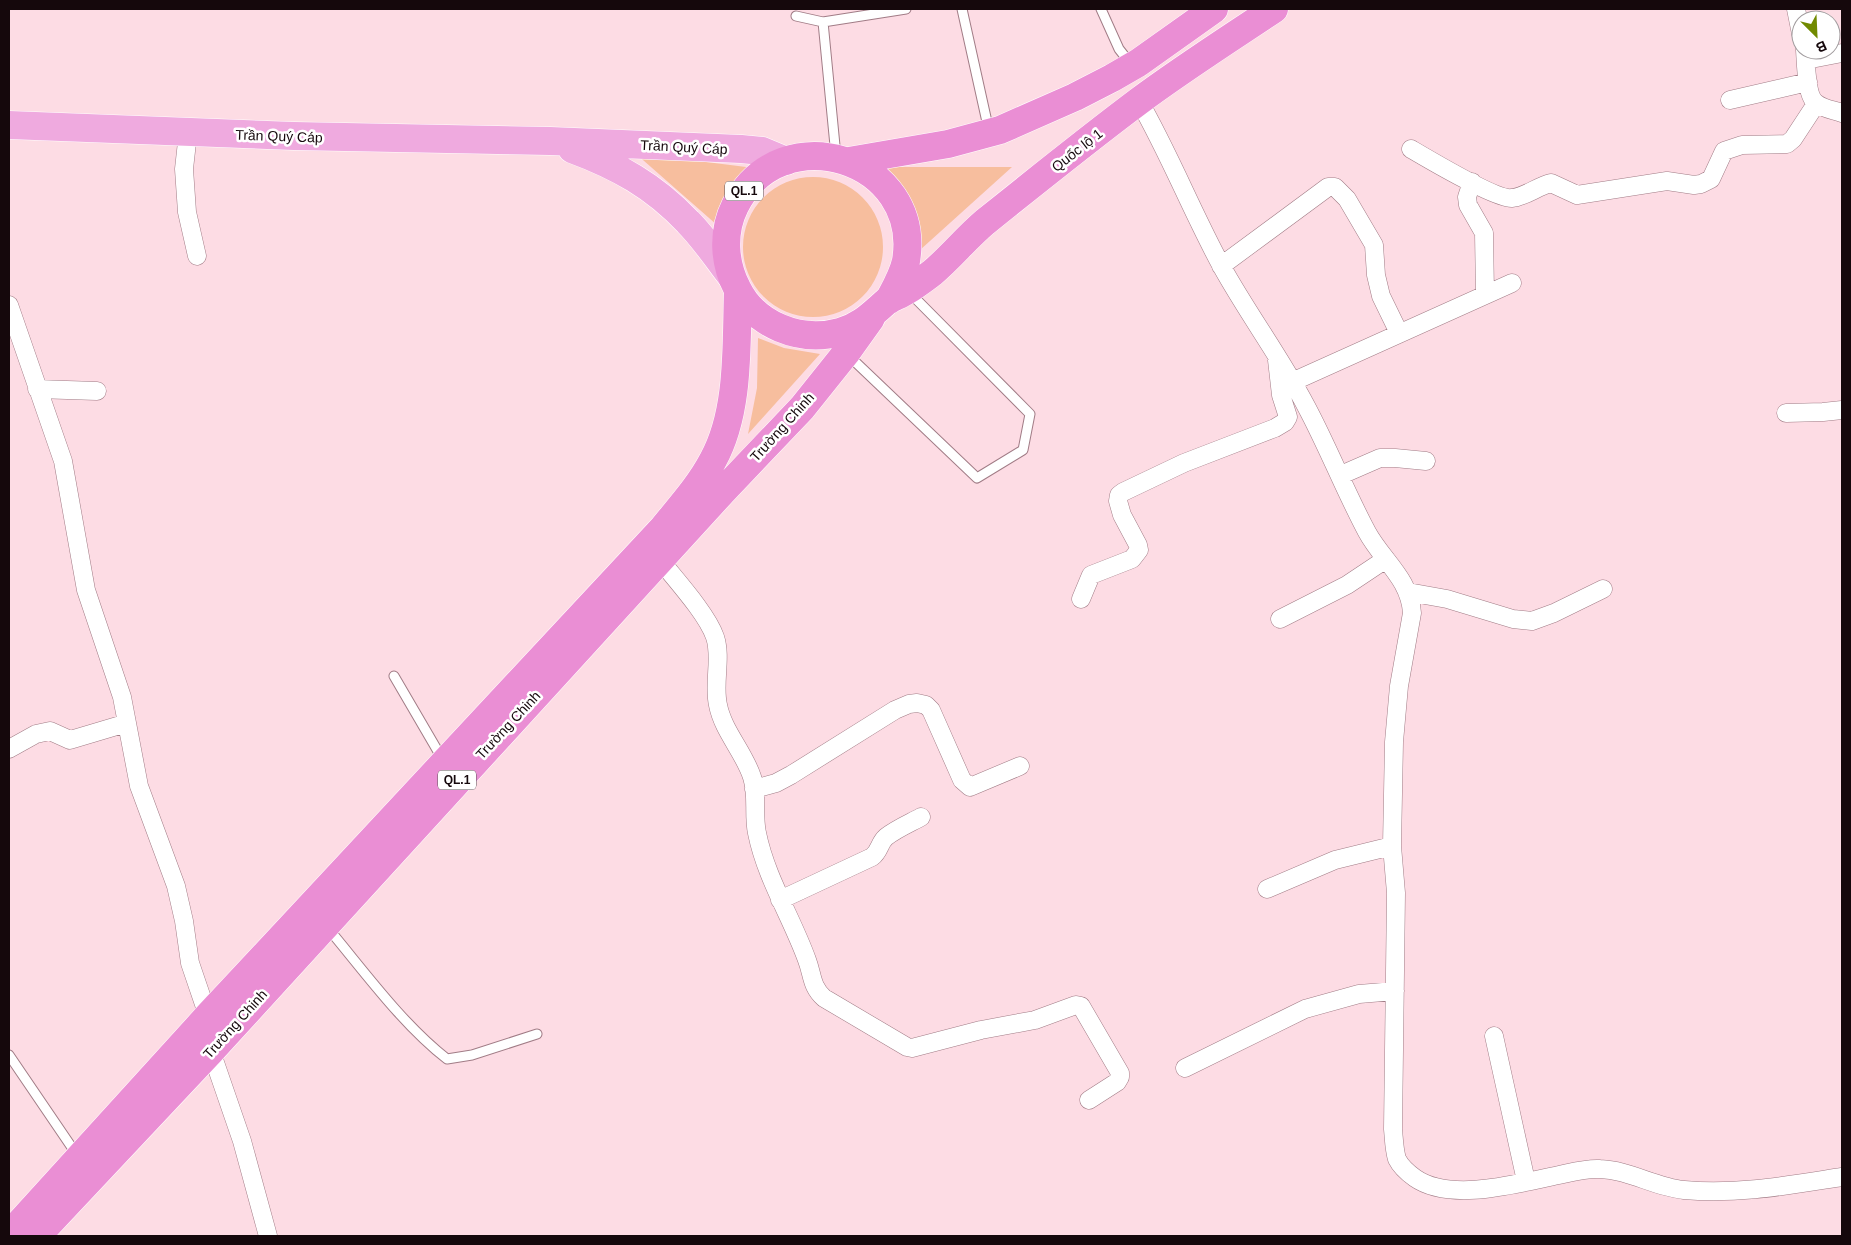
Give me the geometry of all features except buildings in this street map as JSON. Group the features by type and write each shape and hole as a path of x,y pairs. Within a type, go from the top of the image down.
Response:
{"highway":[{"name":"Quốc lộ 1","path":"889,303 933,272 983,224 1139,101 1274,9"},
{"name":"QL.1","path":"843,159 868,171 884,184 896,202 904,221 907,241 906,262 889,303 848,329 823,335 806,335 790,332 760,316 748,304 734,283 727,259 726,241 735,207 744,192 770,168 786,161 811,156 843,159 942,145 990,134 1075,97 1132,66 1203,12"},
{"name":"Trường Chinh","path":"9,1235 208,1016 663,528 697,484 714,460 727,424 737,342 734,283"},
{"name":"Trường Chinh","path":"37,1236 211,1051 660,560 802,408 889,303"}],"main road":[{"name":"Trần Quý Cáp","path":"9,125 188,133 550,141 755,150 770,153 786,161"},
{"name":"Trần Quý Cáp","path":"550,141 617,167 648,186 689,222 734,283"}],"street":[{"path":"1806,60 1812,99 1816,104 1842,113"},
{"path":"1730,100 1808,82"},
{"path":"1139,101 1156,131 1221,266 1306,405 1369,535 1404,583 1412,602 1412,613 1399,686 1394,742 1392,846 1396,893 1393,1129 1395,1153 1398,1162 1423,1184 1455,1191 1526,1181 1585,1169 1616,1170 1668,1188 1714,1191 1740,1191 1842,1177"},
{"path":"1411,149 1508,199 1515,198 1551,183 1577,195 1667,181 1694,186 1711,179 1724,151 1742,145 1787,144 1793,139 1816,104"},
{"path":"188,133 184,170 187,212 198,256"},
{"path":"1472,182 1467,197 1468,205 1484,233 1485,294"},
{"path":"1221,266 1328,187 1335,187 1347,199 1374,245 1376,275 1381,296 1399,333"},
{"path":"1292,382 1512,283"},
{"path":"9,304 63,461 86,590 122,697 138,786 176,886 184,921 190,963 208,1016 211,1051 240,1134 268,1236"},
{"path":"1081,599 1091,575 1132,559 1139,550 1119,506 1119,496 1122,492 1184,463 1275,428 1285,422 1288,416 1280,395 1277,356"},
{"path":"37,389 97,391"},
{"path":"1786,413 1842,410"},
{"path":"1341,475 1380,458 1426,460"},
{"path":"1280,619 1347,585 1386,559"},
{"path":"660,560 705,619 715,637 717,647 718,704 723,721 752,777 755,821 759,842 780,900 807,961 813,985 818,992 824,998 907,1047 912,1048 981,1030 1035,1020 1062,1009 1076,1005 1081,1006 1120,1073 1117,1082 1089,1100"},
{"path":"1408,592 1447,599 1513,619 1532,620 1554,614 1603,589"},
{"path":"754,789 776,784 873,722 917,702 931,710 962,780 970,787 1020,766"},
{"path":"9,750 36,734 50,732 70,740 127,723"},
{"path":"780,900 872,857 878,853 881,843 886,837 921,816"},
{"path":"1267,889 1335,860 1392,846"},
{"path":"1185,1068 1305,1009 1359,994 1395,991"},
{"path":"1494,1036 1526,1181"}],"lane":[{"path":"796,16 823,22 906,9"},
{"path":"962,9 990,134"},
{"path":"1100,9 1119,49 1132,66"},
{"path":"823,22 843,159"},
{"path":"846,353 977,478 1023,450 1030,414 889,303"},
{"path":"394,676 444,763"},
{"path":"325,925 395,1007 431,1046 447,1060 472,1055 538,1034"},
{"path":"9,1055 79,1157"}],"shaded area":[{"path":"635,153 754,168 730,187 717,225"},
{"path":"883,167 1012,167 920,250 913,207 901,185"},
{"path":"813,177 827,178 840,182 863,197 878,220 882,233 882,261 878,274 863,297 840,312 827,316 813,317 799,316 786,312 763,297 748,274 744,261 743,247 744,233 748,220 763,197 786,182 799,178"},
{"path":"758,338 784,348 820,354 748,434 757,388"}]}
